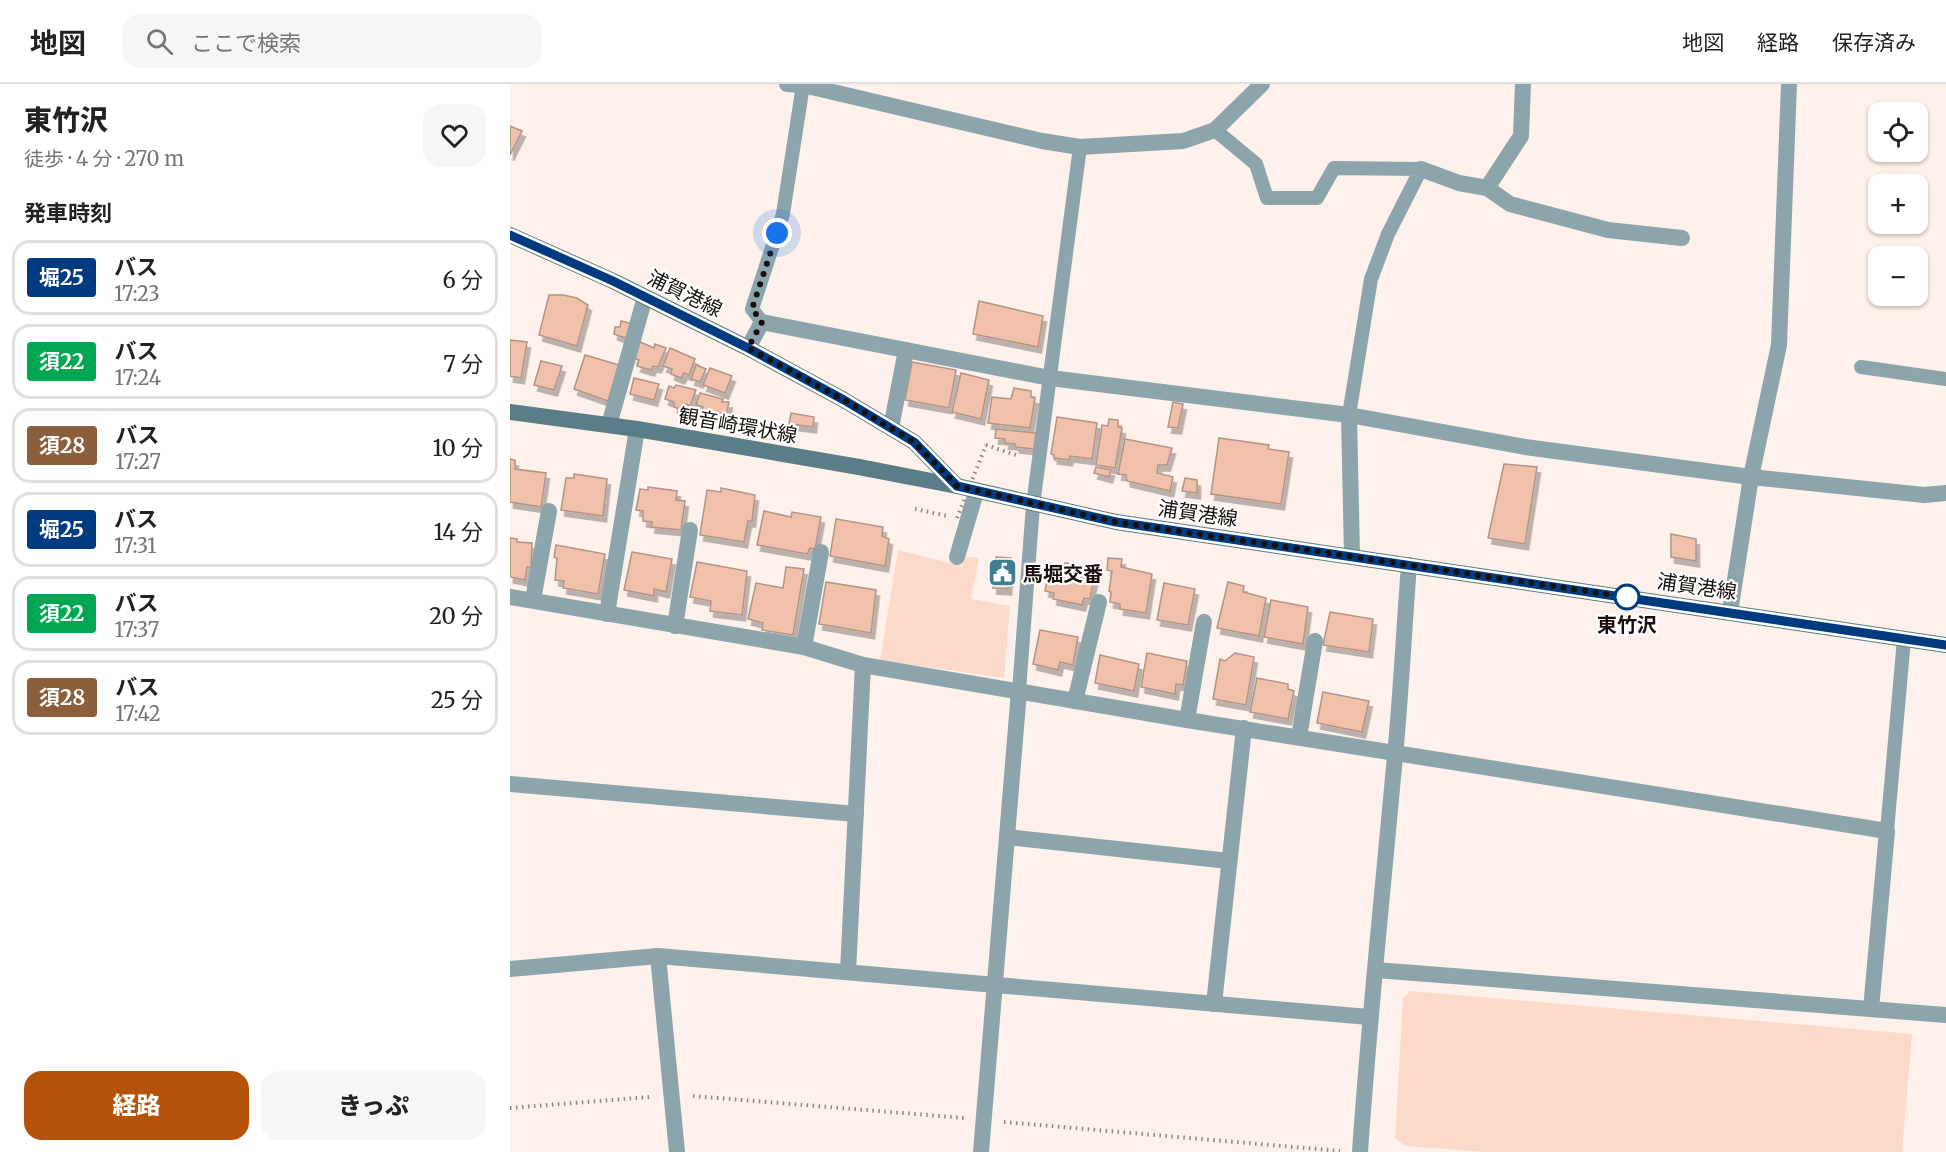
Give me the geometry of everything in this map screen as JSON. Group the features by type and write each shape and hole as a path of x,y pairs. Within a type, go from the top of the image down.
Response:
{"main road":[{"name":"浦賀港線","path":"510,235 645,297 748,348 914,442 957,486 976,492 1116,522 1946,645"},
{"name":"観音崎環状線","path":"510,412 637,429 957,486"}],"street":[{"path":"787,84 803,84 1042,141 1080,147 1183,141 1215,130 1262,84"},
{"path":"1487,188 1521,136 1523,84"},
{"path":"1730,612 1751,477 1779,345 1789,84"},
{"path":"1421,169 1459,183 1487,188 1510,204 1608,230 1682,238"},
{"path":"609,425 645,297"},
{"path":"748,348 762,322 1050,378 1349,415 1525,447 1751,477 1924,495 1946,493"},
{"path":"891,428 906,350"},
{"path":"1349,415 1352,556"},
{"path":"607,614 637,429"},
{"path":"957,557 976,492"},
{"path":"533,600 549,511"},
{"path":"675,626 690,530"},
{"path":"804,647 820,552"},
{"path":"1352,1151 1376,970 1409,565"},
{"path":"510,597 804,647 863,665 1019,692 1887,831 1871,1009"},
{"path":"1075,701 1099,602"},
{"path":"1186,720 1204,622"},
{"path":"1299,737 1315,641"},
{"path":"848,972 863,665"},
{"path":"981,1152 1019,692"},
{"path":"1214,1004 1244,728"},
{"path":"510,784 856,814"},
{"path":"1006,837 1229,861"},
{"path":"510,969 658,956 1370,1017"},
{"path":"658,956 677,1152"},
{"path":"1376,970 1946,1015"}],"lane":[{"path":"762,322 752,309 783,214 803,84"},
{"path":"1215,130 1256,164 1267,198 1317,198 1334,168 1421,169 1388,234 1371,279 1349,415"},
{"path":"1019,692 1033,505 1080,147"},
{"path":"1862,368 1946,379"},
{"path":"1887,831 1904,639"}],"path":[{"path":"915,509 957,518 986,445 1022,457"},
{"path":"510,1108 672,1095 1352,1151"}],"shaded area":[{"path":"898,550 962,566 967,557 979,558 971,599 1010,606 1004,678 880,660"},
{"path":"1411,991 1912,1034 1902,1152 1486,1152 1405,1146 1395,1138 1403,998"}],"building":[{"path":"510,126 522,131 510,155"},
{"path":"549,295 577,298 588,305 577,346 539,335"},
{"path":"979,301 1043,316 1038,347 973,334"},
{"path":"621,321 633,324 628,339 614,334 615,327 620,327"},
{"path":"510,340 527,342 521,378 510,376"},
{"path":"640,342 654,348 655,344 666,348 658,367 653,366 651,370 637,366 639,360 633,358"},
{"path":"670,348 695,359 689,375 684,373 681,378 671,374 672,369 663,366"},
{"path":"585,355 619,365 608,401 574,389"},
{"path":"541,361 562,366 554,390 534,385"},
{"path":"912,362 956,370 949,408 905,400"},
{"path":"696,365 706,369 700,382 691,379"},
{"path":"710,368 732,376 725,393 703,385"},
{"path":"961,373 989,380 981,419 952,412"},
{"path":"634,378 659,384 654,400 630,394"},
{"path":"676,385 696,390 690,406 686,404 683,410 674,407 674,402 665,399 669,386 674,388"},
{"path":"1014,388 1031,391 1031,397 1035,398 1030,428 988,423 992,397 1011,399"},
{"path":"700,393 723,399 722,402 729,402 726,416 717,412 716,415 702,411 703,407 696,405"},
{"path":"1173,402 1183,404 1178,428 1168,427"},
{"path":"791,413 814,417 813,427 789,424"},
{"path":"1057,417 1097,423 1092,459 1070,456 1069,460 1054,458 1051,454"},
{"path":"1109,419 1118,420 1118,427 1122,428 1115,468 1096,465 1102,425 1108,426"},
{"path":"996,429 1036,433 1034,449 1016,447 1015,444 1005,443 1005,439 995,438"},
{"path":"1219,438 1269,445 1268,449 1289,452 1281,504 1211,494"},
{"path":"1125,439 1172,448 1167,465 1158,465 1157,473 1173,477 1170,491 1127,481 1126,475 1118,474"},
{"path":"510,459 515,460 515,469 546,473 541,507 510,502"},
{"path":"1504,464 1537,467 1525,544 1488,538"},
{"path":"1096,467 1111,470 1109,477 1094,473"},
{"path":"574,474 607,479 603,516 561,510 566,478 574,478"},
{"path":"1185,478 1197,480 1197,493 1182,491"},
{"path":"648,487 677,491 676,500 685,501 681,530 651,527 652,522 643,521 643,511 636,510 640,489 648,490"},
{"path":"721,488 755,495 752,521 748,521 744,542 700,535 707,490 721,492"},
{"path":"764,511 791,517 792,512 821,517 815,549 810,548 807,554 757,545"},
{"path":"836,519 883,527 882,536 889,539 885,566 830,556"},
{"path":"1671,534 1696,539 1696,561 1671,557"},
{"path":"510,538 517,539 517,542 532,543 531,568 527,567 525,580 510,577"},
{"path":"556,545 605,554 598,594 563,588 564,581 555,580"},
{"path":"632,552 672,559 666,592 654,589 654,596 624,590"},
{"name":"馬堀交番","path":"996,557 1011,558 1008,589 993,588"},
{"path":"1108,558 1122,559 1121,567 1152,574 1146,613 1120,609 1120,604 1110,602 1112,571 1107,570"},
{"path":"697,562 747,571 742,615 710,611 711,601 690,597"},
{"path":"1050,563 1065,566 1065,563 1096,569 1090,599 1084,598 1082,605 1053,599 1054,593 1045,591"},
{"path":"786,567 804,569 793,635 762,630 763,623 748,619 756,583 783,588"},
{"path":"826,582 876,590 871,633 819,624"},
{"path":"1228,582 1244,586 1243,592 1266,598 1259,636 1217,628"},
{"path":"1164,583 1195,589 1188,625 1157,620"},
{"path":"1271,600 1308,607 1303,644 1264,637"},
{"path":"1330,612 1373,619 1369,652 1323,645"},
{"path":"1040,630 1078,637 1073,665 1060,662 1058,670 1033,664"},
{"path":"1147,653 1187,661 1183,685 1176,684 1175,694 1141,687"},
{"path":"1235,653 1254,657 1246,705 1213,699 1220,659 1225,661"},
{"path":"1100,655 1139,664 1134,691 1095,683"},
{"path":"1257,678 1288,684 1288,689 1294,691 1288,719 1250,712"},
{"path":"1323,692 1369,701 1362,732 1317,723"}],"bus line":[{"name":"堀25","path":"510,235 613,281 748,348 844,400 914,442 957,486 976,492 1116,522 1946,645"}],"place":[{"name":"馬堀交番","path":"1002,573"},
{"name":"東竹沢","path":"1627,597"}],"route":[{"path":"777,233 752,309 762,322 748,348 844,400 914,442 957,486 1116,522 1627,597"}]}
